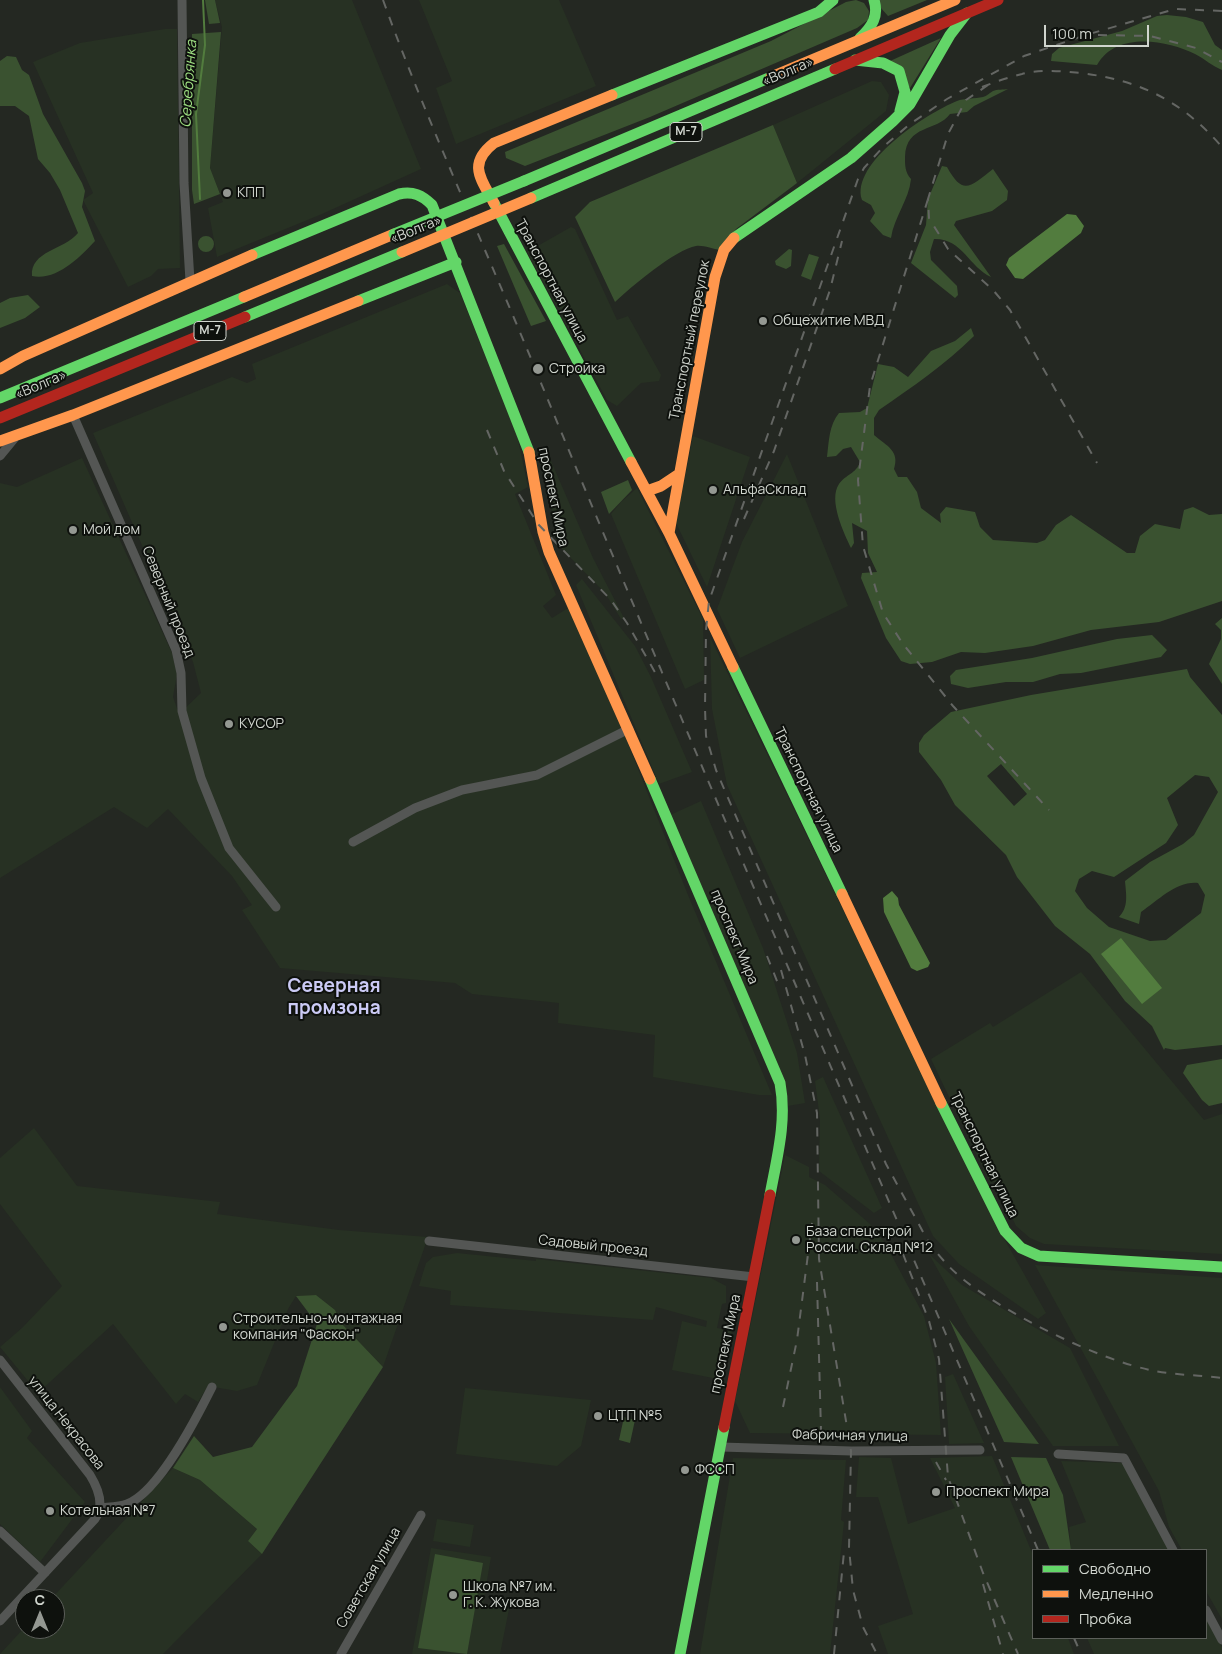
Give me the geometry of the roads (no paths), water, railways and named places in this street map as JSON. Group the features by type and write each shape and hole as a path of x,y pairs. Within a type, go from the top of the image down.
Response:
{"main road":[{"name":"Транспортная улица","path":"833,0 819,12 494,143 481,152 477,163 478,174 669,533 991,1207 1012,1243 1026,1252 1039,1256 1222,1267"},
{"path":"859,40 871,29 876,17 877,7 874,0"},
{"name":"М-7","path":"859,40 955,0"},
{"name":"М-7","path":"854,60 998,0"},
{"name":"Транспортный переулок","path":"669,533 715,277 724,250 736,235 851,158 897,118 910,104 950,35 967,13"},
{"name":"«Волга»","path":"0,398 859,40"},
{"path":"854,60 883,63 899,71 905,92 904,101 897,118"},
{"name":"«Волга»","path":"0,418 531,198 854,60"},
{"name":"проспект Мира","path":"0,370 23,356 190,281 399,194 408,192 420,193 432,205 528,448 543,532 549,552 629,728 780,1083 784,1105 782,1126 754,1277 680,1654"},
{"path":"0,441 16,437 73,415 456,262"},
{"path":"650,496 679,474"},
{"path":"650,496 666,495 676,488"}],"street":[{"path":"182,0 184,183 190,281"},
{"name":"Северный проезд","path":"73,415 176,650 181,673 182,711 201,778 228,848 276,907"},
{"path":"0,456 16,437"},
{"path":"353,842 415,808 462,790 538,775 629,728"},
{"name":"Садовый проезд","path":"429,1241 754,1277"},
{"name":"улица Некрасова","path":"0,1360 90,1475 97,1486 100,1508"},
{"path":"0,1621 95,1519 100,1508 128,1504 142,1493 170,1463 212,1387"},
{"name":"Фабричная улица","path":"720,1447 852,1451 980,1450"},
{"path":"1058,1454 1124,1458 1173,1549"},
{"name":"Советская улица","path":"341,1654 420,1515"},
{"path":"0,1531 45,1573"},
{"path":"1207,1612 1222,1640"}],"waterway":[{"name":"Серебрянка","path":"200,199 196,114 205,45 203,0"}],"railway":[{"path":"383,0 440,145 663,676 1038,1549"},
{"path":"1222,11 1175,9 1086,35 1024,56 947,99 910,124 883,147 864,168 858,179 709,601 706,630 705,708 706,736 716,770 886,1164 928,1241 944,1262 964,1280 1004,1307 1053,1334 1104,1356 1150,1370 1222,1378"},
{"path":"1098,35 1150,36 1196,48 1222,62"},
{"path":"982,87 1029,72 1058,71 1102,76 1141,87 1175,105 1207,131 1222,147"},
{"path":"988,85 966,100 948,134 928,199 929,218 948,249 993,290 1010,310 1097,463"},
{"path":"928,199 870,386 858,480 863,546 883,613 903,644 953,706 1049,810"},
{"path":"744,519 774,451 830,290 842,241"},
{"path":"487,430 504,471 538,524 611,600 627,623 656,674"},
{"path":"767,956 779,986"},
{"path":"781,970 805,1055 817,1113 819,1259 851,1451 849,1548 853,1590 863,1627 877,1654"},
{"path":"783,1407 797,1340 812,1223"},
{"path":"903,1254 929,1321 939,1359 948,1477 983,1573 1018,1654"},
{"path":"817,1282 821,1431"},
{"path":"936,1462 946,1480"},
{"path":"834,1654 844,1552"},
{"path":"983,1584 1003,1654"},
{"path":"1074,1639 1081,1654"}],"place":[{"name":"КПП","path":"227,193"},
{"name":"Общежитие МВД","path":"763,321"},
{"name":"Стройка","path":"538,369"},
{"name":"АльфаСклад","path":"713,490"},
{"name":"Мой дом","path":"73,530"},
{"name":"КУСОР","path":"229,724"},
{"name":"База спецстрой России. Склад №12","path":"796,1240"},
{"name":"Строительно-монтажная компания \"Фаскон\"","path":"223,1327"},
{"name":"ЦТП №5","path":"598,1416"},
{"name":"ФССП","path":"685,1470"},
{"name":"Проспект Мира","path":"936,1492"},
{"name":"Котельная №7","path":"50,1511"},
{"name":"Школа №7 им. Г. К. Жукова","path":"453,1595"}],"district":[{"name":"Северная промзона","path":"334,998"}]}
